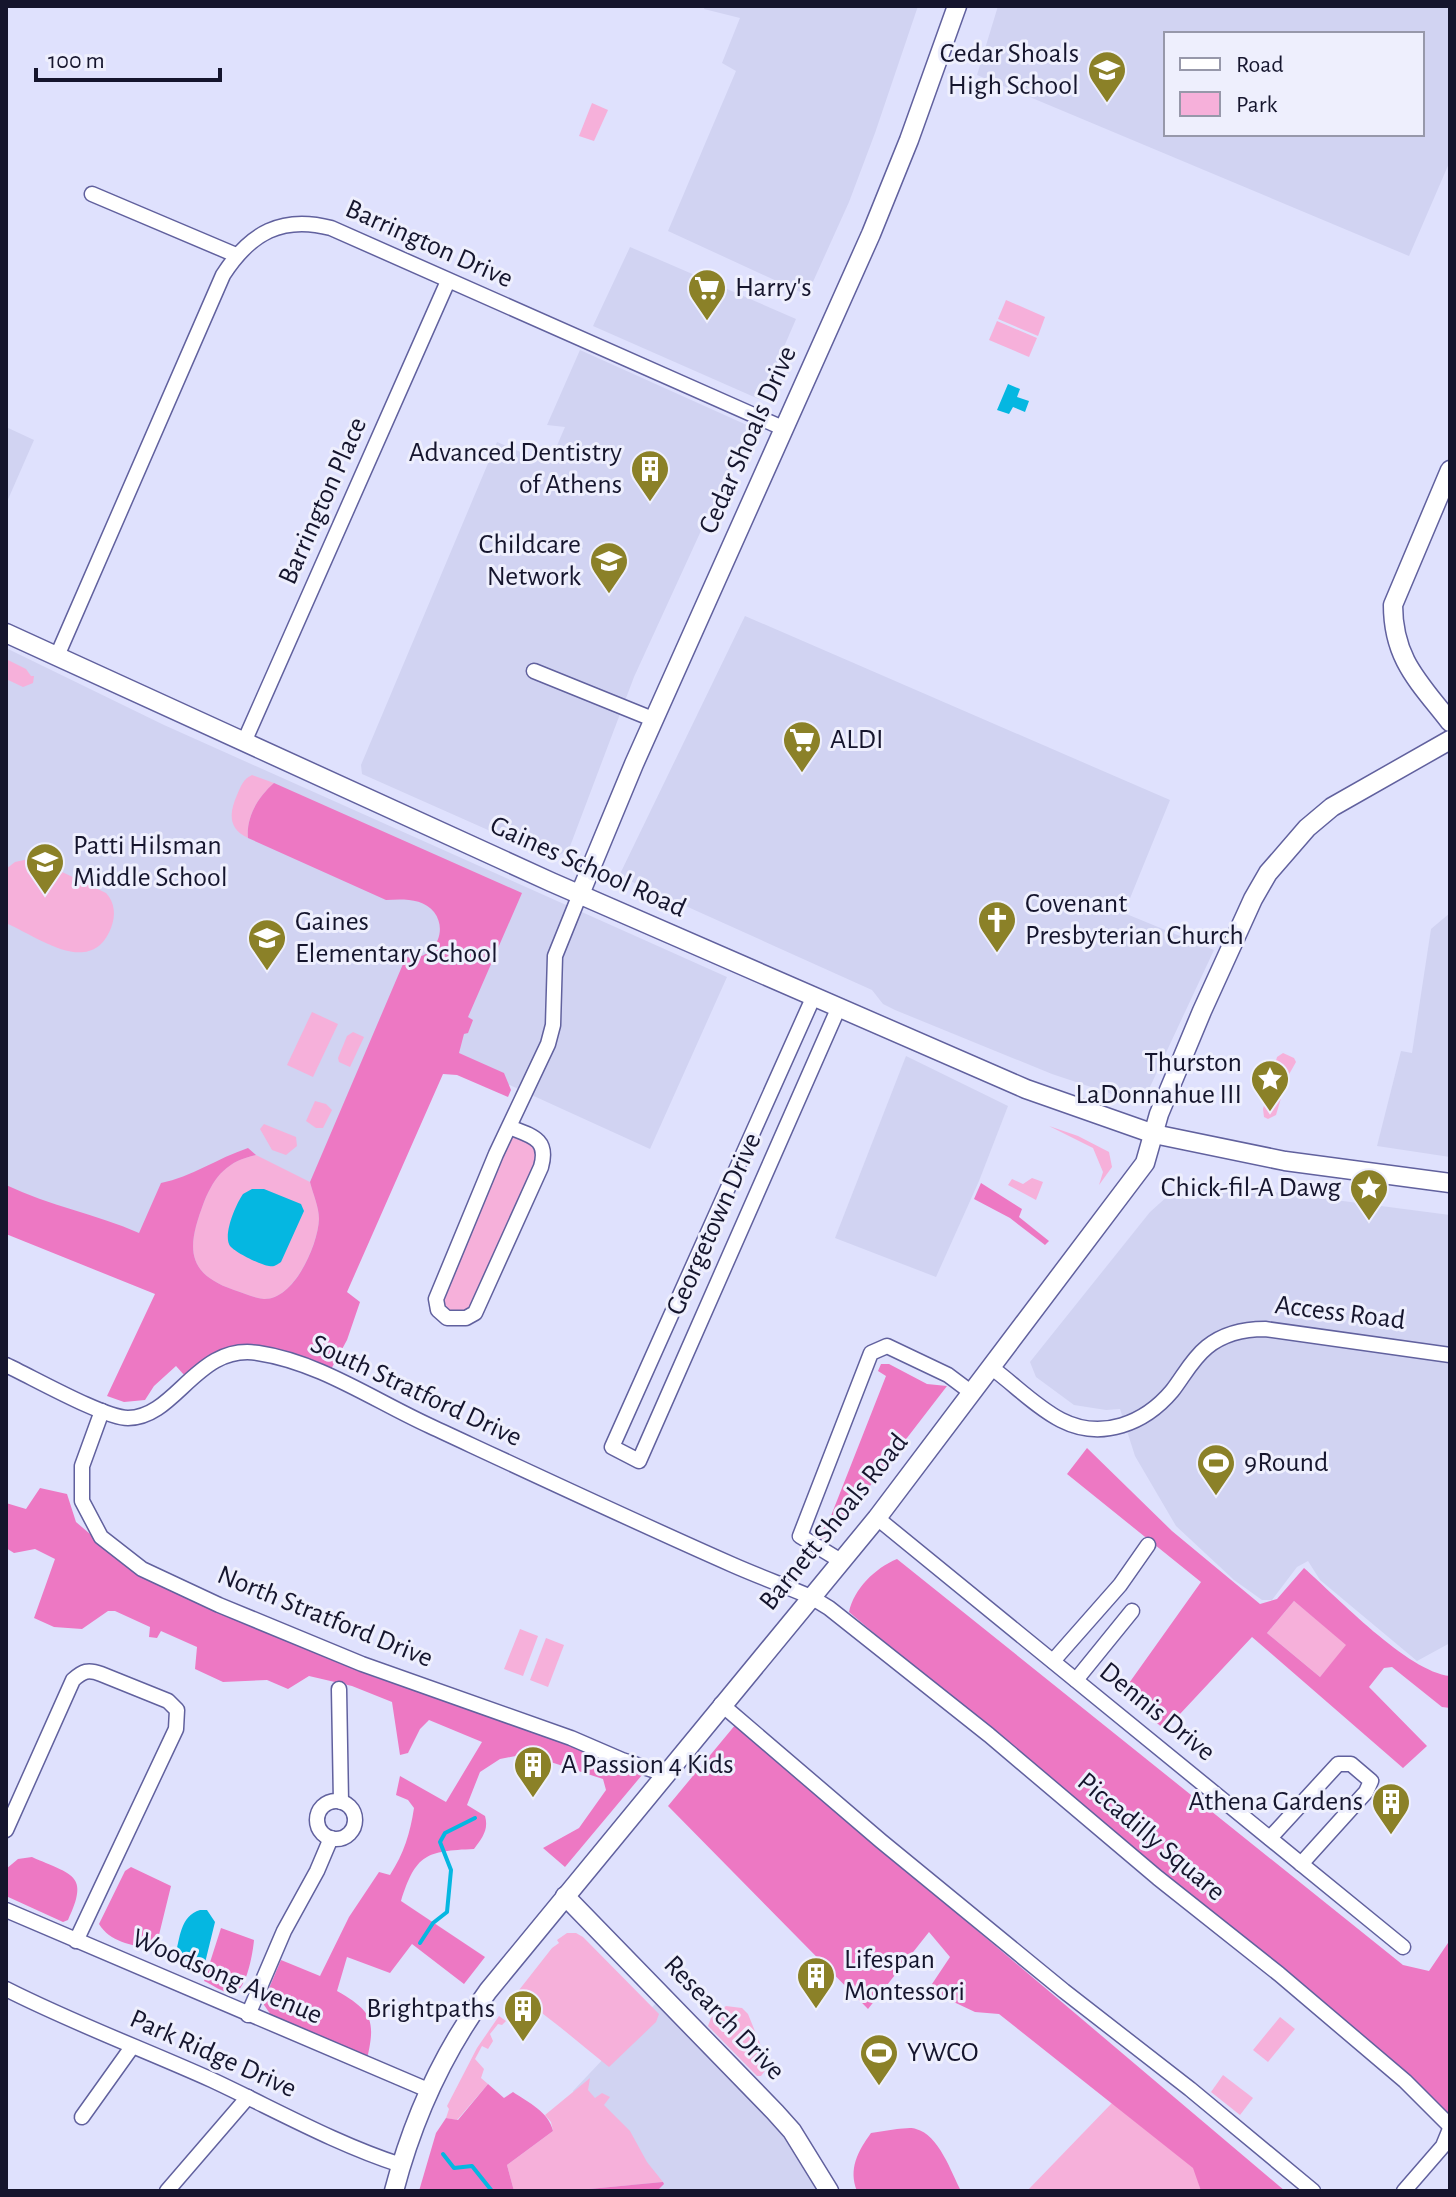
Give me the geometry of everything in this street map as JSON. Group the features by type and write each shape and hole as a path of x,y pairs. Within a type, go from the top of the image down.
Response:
{"main road":[{"name":"Cedar Shoals Drive","path":"580,894 893,180 957,6"},
{"path":"1450,470 1393,605 1393,628 1407,667 1450,722"},
{"name":"Gaines School Road","path":"6,633 838,1009 1000,1079 1154,1134"},
{"name":"Barnett Shoals Road","path":"394,2191 428,2090 474,2010 721,1704 877,1518 1145,1163 1159,1114 1202,1011 1268,873 1307,828 1332,807 1450,740"},
{"path":"1154,1134 1285,1161 1450,1183"},
{"name":"Research Drive","path":"565,1896 775,2112 792,2131 829,2191"}],"street":[{"path":"92,194 236,255"},
{"name":"Barrington Drive","path":"57,656 223,275 236,255 269,230 301,222 331,228 785,429"},
{"name":"Barrington Place","path":"244,742 448,281"},
{"path":"534,671 655,720"},
{"path":"509,1127 532,1136 542,1145 544,1157 541,1167 475,1313 466,1318 447,1318 438,1310 436,1299 509,1127 548,1044 553,1025 555,956 580,894"},
{"name":"Georgetown Drive","path":"813,998 612,1447 639,1461 838,1009"},
{"name":"Access Road","path":"992,1368 1061,1420 1079,1427 1108,1429 1146,1415 1162,1402 1206,1348 1241,1331 1265,1329 1450,1355"},
{"path":"841,1561 800,1536 871,1353 887,1346 948,1375 972,1393"},
{"name":"South Stratford Drive","path":"6,1365 102,1411 125,1418 141,1417 158,1408 208,1364 241,1352 258,1353 328,1376 403,1414 606,1507 811,1597"},
{"name":"North Stratford Drive","path":"102,1411 82,1466 82,1501 101,1537 142,1569 219,1605 362,1664 665,1774"},
{"name":"Dennis Drive","path":"877,1518 1403,1947"},
{"path":"1053,1661 1120,1585 1148,1545"},
{"name":"Piccadilly Square","path":"811,1597 989,1735 1405,2081 1450,2127 1443,2146 1404,2191"},
{"path":"1076,1680 1132,1611"},
{"path":"6,1830 73,1680 83,1672 91,1670 168,1701 177,1710 176,1729 76,1941"},
{"path":"339,1689 341,1802"},
{"path":"721,1704 881,1841 1313,2191"},
{"path":"1270,1838 1338,1764 1351,1764 1371,1781 1366,1792 1301,1864"},
{"path":"341,1802 352,1810 353,1829 344,1837 331,1838 321,1832 318,1815 329,1803 341,1802"},
{"path":"248,2015 284,1931 331,1838"},
{"name":"Woodsong Avenue","path":"6,1910 428,2090"},
{"name":"Park Ridge Drive","path":"6,1989 132,2047 164,2058 369,2155 401,2165"},
{"path":"82,2117 132,2047"},
{"path":"167,2191 248,2097"}],"shaded area":[{"path":"705,6 918,6 849,202 807,295 668,231 736,71 722,63 740,18 704,9"},
{"name":"Cedar Shoals High School","path":"998,6 1450,6 1450,161 1409,256 977,75"},
{"path":"630,247 796,319 761,400 593,326"},
{"path":"580,350 749,426 634,677 569,849 553,859 362,774 361,765 497,442 549,464 565,427 547,425"},
{"path":"6,427 34,440 6,504"},
{"path":"745,616 1170,800 1124,913 1214,950 1142,1104 1052,1074 895,1010 883,1004 872,990 619,876"},
{"name":"Gaines Elementary School","path":"6,648 164,725 727,977 650,1149 448,1057 314,1355 6,1215"},
{"path":"274,783 522,893 468,1017 473,1020 468,1033 464,1034 459,1053 504,1073 511,1090 508,1097 457,1075 443,1074 347,1292 360,1302 347,1340 329,1373 262,1347 234,1347 210,1355 185,1376 176,1366 154,1386 145,1400 124,1402 107,1396 155,1294 6,1234 6,1185 139,1233 161,1183 248,1148 256,1155 230,1165 208,1192 198,1218 194,1256 198,1267 218,1283 256,1298 275,1297 294,1281 309,1256 319,1219 310,1182 406,957 415,958 430,951 439,937 438,920 424,904 386,900 248,838 254,808"},
{"path":"1450,913 1450,1157 1377,1146 1401,1051 1412,1053 1431,929"},
{"path":"906,1056 1008,1106 936,1277 835,1238"},
{"path":"1198,1182 1450,1215 1450,1643 1417,1661 1320,1580 1308,1561 1297,1567 1272,1600 1262,1600 1234,1580 1176,1526 1135,1456 1120,1409 1074,1405 1036,1377 1030,1362 1150,1212 1180,1185"},
{"path":"981,1183 1022,1209 1019,1217 1049,1241 1045,1245 1010,1218 974,1199"},
{"path":"881,1364 889,1364 927,1384 947,1386 826,1543 819,1538 816,1529 819,1525 827,1526 886,1376 878,1371"},
{"path":"1087,1448 1172,1531 1260,1604 1277,1599 1304,1568 1394,1648 1414,1662 1450,1676 1450,1708 1442,1707 1392,1667 1384,1668 1369,1687 1427,1746 1403,1768 1252,1637 1165,1730 1122,1693 1201,1582 1067,1474","holes":["1294,1601 1346,1645 1320,1677 1267,1633"]},
{"path":"40,1488 67,1494 76,1522 117,1557 262,1630 374,1677 497,1717 642,1775 565,1867 543,1848 579,1828 606,1790 603,1779 526,1754 500,1759 480,1772 467,1805 485,1816 485,1830 480,1841 474,1849 444,1851 425,1858 412,1873 401,1901 485,1957 464,1984 412,1944 390,1973 347,1957 337,1991 358,2005 368,2018 371,2035 367,2059 271,2015 264,2000 281,1960 320,1976 349,1917 379,1872 390,1875 395,1867 406,1843 414,1808 408,1800 396,1795 400,1776 446,1802 482,1742 429,1720 420,1729 408,1753 400,1755 392,1702 352,1686 309,1676 288,1689 267,1680 223,1682 195,1669 197,1647 161,1631 157,1638 149,1637 150,1627 115,1611 108,1611 82,1629 54,1627 34,1618 55,1559 35,1549 14,1553 6,1548 6,1503 26,1509"},
{"path":"897,1559 1403,1965 1429,1971 1450,1940 1450,2121 849,1612 867,1580"},
{"path":"736,1724 1285,2191 1201,2191 1193,2168 999,2014 975,2012 928,1990 950,1957 929,1932 868,2009 668,1806"},
{"path":"32,1857 67,1873 77,1885 68,1920 63,1922 6,1896 6,1869 18,1859"},
{"path":"131,1867 171,1886 157,1943 151,1949 115,1939 99,1924 125,1871"},
{"path":"221,1928 254,1940 246,1978 234,1993 204,1981"},
{"path":"656,2003 750,2098 782,2135 817,2191 635,2191 573,2091"},
{"path":"488,2084 504,2098 513,2092 531,2104 543,2113 553,2131 507,2165 514,2191 419,2191 436,2133 446,2118 458,2120"},
{"path":"914,2128 931,2139 938,2146 961,2191 857,2191 854,2168 866,2140 871,2133"},
{"path":"663,2182 657,2191 568,2191"}],"green space":[{"path":"592,103 608,110 594,141 579,136"},
{"path":"1006,300 1045,317 1038,336 998,319"},
{"path":"997,321 1037,338 1029,357 989,340"},
{"path":"6,659 34,676 33,683 23,687 6,679"},
{"path":"252,775 274,783 254,808 248,838 237,830 232,814 241,786"},
{"path":"33,858 106,893 114,914 111,928 102,943 91,950 64,950 6,923 6,869 15,862"},
{"path":"312,1012 338,1024 313,1077 287,1065"},
{"path":"353,1032 364,1037 350,1067 339,1062 338,1058 347,1036"},
{"path":"1283,1053 1296,1062 1287,1078 1276,1115 1268,1119 1264,1117 1263,1109 1277,1057"},
{"path":"315,1101 326,1104 332,1110 323,1128 316,1128 306,1121"},
{"path":"264,1124 296,1137 297,1146 286,1155 272,1150 260,1129"},
{"path":"1049,1126 1109,1152 1112,1167 1099,1185 1103,1172 1093,1148"},
{"path":"514,1136 534,1143 539,1154 469,1312 444,1311 440,1304"},
{"path":"256,1155 310,1182 319,1219 309,1256 294,1281 275,1297 264,1299 234,1290 206,1275 198,1267 193,1245 198,1218 213,1184 230,1165"},
{"path":"1032,1178 1043,1182 1036,1200 1008,1185 1012,1179 1023,1184"},
{"path":"1294,1601 1347,1645 1320,1677 1267,1633"},
{"path":"520,1629 538,1636 523,1676 504,1669"},
{"path":"546,1638 564,1645 548,1687 530,1680"},
{"path":"567,1933 583,1937 659,2014 656,2022 609,2067 535,2008 512,1999 559,1943 557,1940"},
{"path":"726,2006 742,2008 748,2014 767,2061 767,2068 761,2076 757,2076 708,2026 711,2018"},
{"path":"499,2016 506,2021 498,2024 490,2034 493,2041 488,2049 482,2046 475,2059 484,2069 481,2078 488,2084 457,2120 446,2118 447,2106 477,2048"},
{"path":"1280,2017 1295,2029 1268,2062 1253,2050"},
{"path":"1223,2075 1253,2098 1240,2115 1211,2092"},
{"path":"590,2078 588,2090 595,2098 602,2093 610,2097 604,2105 630,2131 647,2162 663,2182 568,2191 514,2191 507,2165 553,2131 545,2115"},
{"path":"1112,2103 1194,2168 1201,2191 1027,2191"}],"water":[{"path":"1008,384 1020,389 1017,397 1029,401 1025,412 1013,407 1009,414 997,410"},
{"path":"252,1189 264,1189 301,1204 304,1211 281,1262 273,1266 240,1254 231,1247 228,1239 232,1218 243,1194"},
{"path":"200,1910 207,1910 215,1922 204,1967 175,1957 185,1922"}],"waterway":[{"path":"420,1943 433,1923 447,1912 451,1870 440,1842 445,1833 475,1818"},
{"path":"443,2154 454,2168 472,2166 492,2191"}],"place":[{"name":"Cedar Shoals High School","path":"1107,104"},
{"name":"Harry's","path":"707,322"},
{"name":"Advanced Dentistry of Athens","path":"650,503"},
{"name":"Childcare Network","path":"609,595"},
{"name":"ALDI","path":"802,774"},
{"name":"Patti Hilsman Middle School","path":"45,896"},
{"name":"Covenant Presbyterian Church","path":"997,954"},
{"name":"Gaines Elementary School","path":"267,972"},
{"name":"Thurston LaDonnahue III","path":"1270,1113"},
{"name":"Chick-fil-A Dawg","path":"1369,1222"},
{"name":"9Round","path":"1216,1497"},
{"name":"A Passion 4 Kids","path":"533,1799"},
{"name":"Athena Gardens","path":"1391,1836"},
{"name":"Lifespan Montessori","path":"816,2010"},
{"name":"Brightpaths","path":"523,2043"},
{"name":"YWCO","path":"879,2087"}]}
